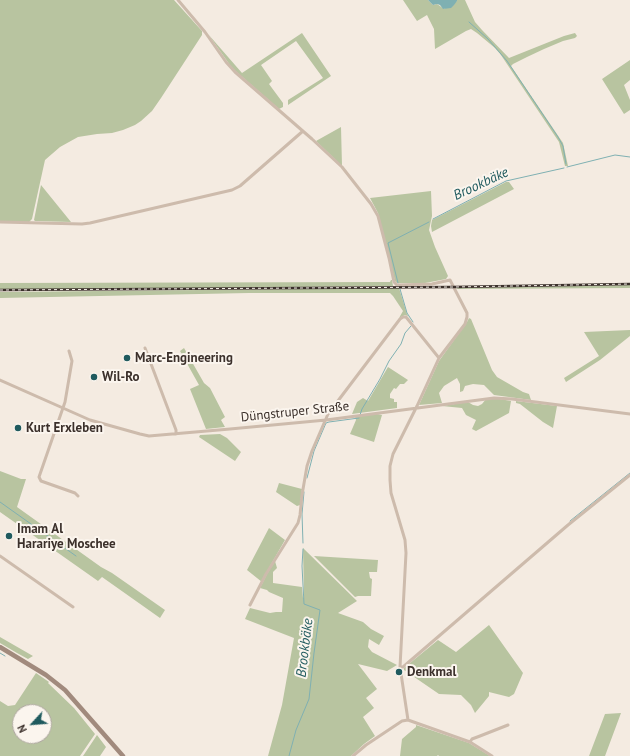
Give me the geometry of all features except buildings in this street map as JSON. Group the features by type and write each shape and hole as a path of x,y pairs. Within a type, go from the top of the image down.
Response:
{"main road":[{"path":"0,648 46,675 65,690 123,756"}],"street":[{"path":"178,0 205,32 235,72 342,167 376,212 394,282 397,285 432,284 450,280 467,313 468,317 465,324 439,358 393,454 390,466 391,493 405,540 406,554 400,667 408,720"},
{"path":"0,222 90,223 232,190 240,186 303,131"},
{"path":"250,605 266,574 298,523 307,466 312,450 328,414 403,317 408,319 439,358"},
{"path":"146,348 176,430 176,434"},
{"path":"69,351 72,361 65,402 38,477 41,481 75,493 78,496"},
{"name":"Düngstruper Straße","path":"0,380 90,420 149,436 326,420 416,407 494,398 518,399 630,414"},
{"path":"400,667 403,667 568,524 630,475"},
{"path":"0,556 73,607"},
{"path":"353,756 366,745 402,722 408,720 470,742 492,756"},
{"path":"470,742 472,739 508,725"}],"green space":[{"path":"0,0 174,0 202,31 202,35 161,98 152,111 141,121 123,130 112,133 78,137 60,147 45,160 32,219 29,222 0,221"},
{"path":"403,0 428,0 433,5 437,4 444,9 457,0 465,0 475,22 509,58 575,33 577,36 575,38 544,49 511,66 563,143 568,166 565,166 559,142 495,48 471,29 435,49 434,29 427,15 417,21"},
{"path":"302,33 331,76 288,105 288,100 323,78 296,41 261,65 272,81 269,84 283,103 283,107 279,109 232,68 208,34 242,73"},
{"path":"630,60 630,80 624,85 630,100 630,110 624,114 602,79"},
{"path":"341,127 342,166 316,141"},
{"path":"506,182 509,182 514,189 432,232 432,220"},
{"path":"41,185 71,222 34,220"},
{"path":"431,191 432,216 429,230 448,276 446,279 425,283 397,283 395,281 378,213 370,198"},
{"path":"391,280 393,286 0,290 0,283 390,282"},
{"path":"630,285 630,288 456,288"},
{"path":"399,288 407,314 412,322 408,316 405,315 399,318 403,311 390,293 249,293 0,298 0,292"},
{"path":"469,318 471,319 492,370 497,377 529,394 531,400 494,395 484,385 473,384 465,386 463,391 460,392 460,384 457,378 444,386 439,393 442,403 419,405 439,361"},
{"path":"630,330 630,336 600,360 566,382 564,378 599,356 584,332"},
{"path":"184,348 204,383 210,388 225,417 221,420 225,427 206,429 190,389 199,385 180,351"},
{"path":"388,367 408,380 404,384 400,384 396,389 394,388 390,394 390,398 394,399 394,402 397,402 397,408 352,414 357,402 363,398 368,401"},
{"path":"494,398 511,401 509,413 476,431 472,429 476,420 466,415 462,408 442,406 468,402 478,406 486,399"},
{"path":"516,401 557,406 553,428 520,404 516,403"},
{"path":"377,414 382,415 374,442 350,434 356,420 355,417"},
{"path":"220,434 227,438 241,452 235,461 199,437 200,435"},
{"path":"0,471 21,479 26,479 17,507 101,567 165,610 160,618 102,577 98,581 0,512"},
{"path":"279,483 302,489 300,505 297,506 276,492"},
{"path":"269,528 285,540 262,582 247,570"},
{"path":"303,548 357,601 338,613 363,622 371,629 384,636 379,645 369,639 368,647 372,652 397,665 387,671 358,664 377,689 366,698 374,708 363,717 375,736 351,756 268,756 282,705 294,638 245,619 250,608 270,613 282,612 283,598 260,588 275,561 277,568 273,572 273,583 302,587 303,598 304,597"},
{"path":"314,556 378,560 377,572 369,572 370,578 372,579 371,596 355,597"},
{"path":"489,625 523,673 514,694 509,697 489,692 489,696 475,713 471,705 461,695 439,694 404,670 404,668 438,640 456,652"},
{"path":"0,637 33,656 28,659 17,653 0,643"},
{"path":"36,673 49,682 48,683 74,708 95,734 80,756 0,756 0,701 8,706 12,705 12,744 52,744 52,704 16,704"},
{"path":"621,713 605,756 589,756 605,714"},
{"path":"416,725 469,743 490,756 400,756 402,739 416,727"},
{"path":"97,735 106,747 100,756 83,756"}],"water":[{"path":"428,0 457,1 451,8 443,9 440,5 433,5"}],"waterway":[{"path":"469,22 488,39 507,61 558,137 563,146 566,164"},
{"name":"Brookbäke","path":"567,167 615,155 630,157"},
{"name":"Brookbäke","path":"433,219 506,181 564,168"},
{"name":"Brookbäke","path":"398,283 388,243 429,222"},
{"name":"Brookbäke","path":"400,289 407,313 413,322"},
{"name":"Brookbäke","path":"360,415 389,361 401,344 405,333 411,326"},
{"name":"Brookbäke","path":"307,478 314,451 326,423 359,418"},
{"path":"570,521 630,473"},
{"name":"Brookbäke","path":"303,543 302,514 304,492"},
{"path":"0,502 76,556"},
{"name":"Brookbäke","path":"289,756 296,730 309,699 320,610 304,604 302,566 303,549"},
{"path":"0,653 5,656"}],"railway":[{"path":"0,290 454,287 630,284"}],"place":[{"name":"Marc-Engineering","path":"127,358"},
{"name":"Wil-Ro","path":"94,377"},
{"name":"Kurt Erxleben","path":"18,428"},
{"name":"Imam Al Harariye Moschee","path":"9,536"},
{"name":"Denkmal","path":"399,672"}]}
